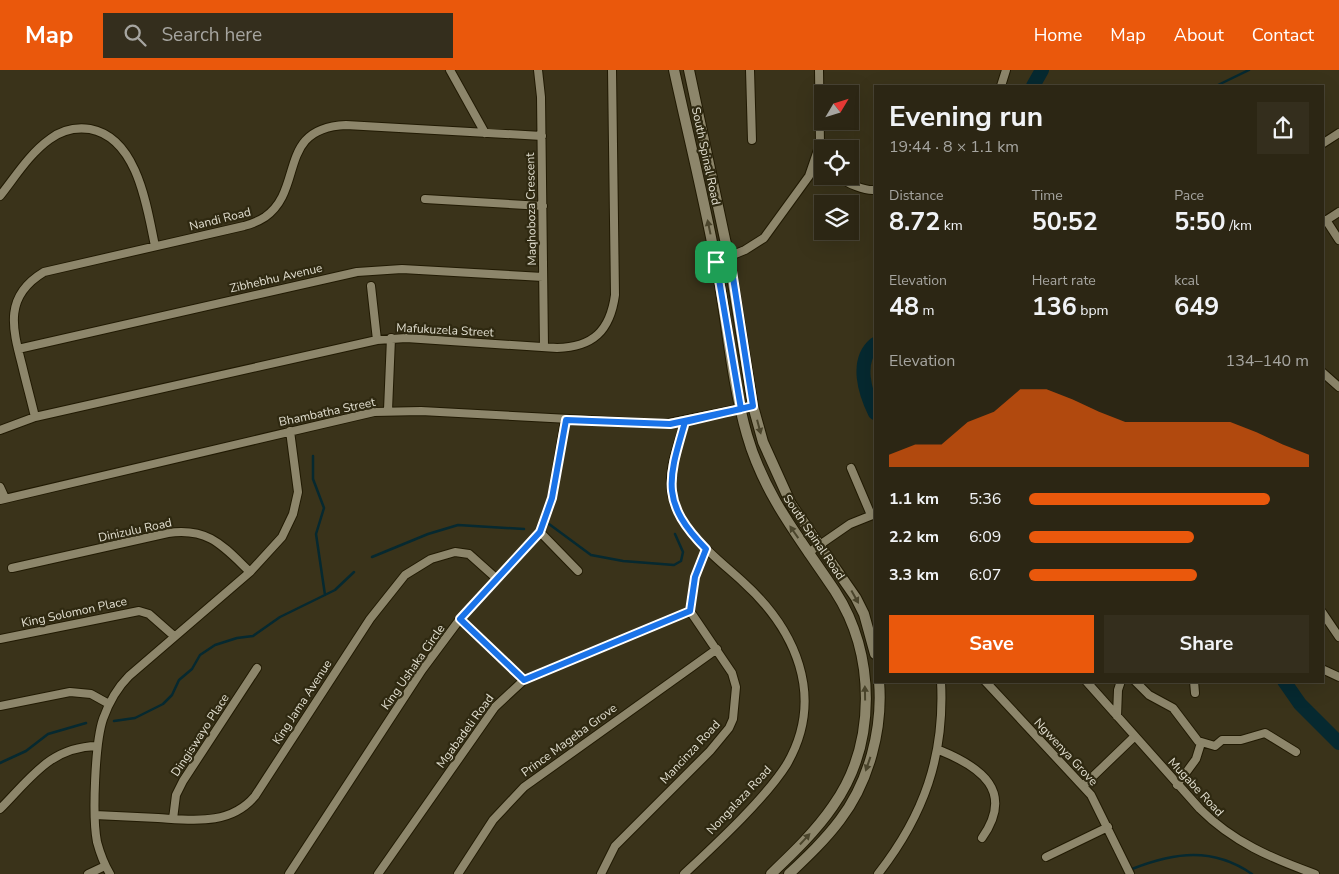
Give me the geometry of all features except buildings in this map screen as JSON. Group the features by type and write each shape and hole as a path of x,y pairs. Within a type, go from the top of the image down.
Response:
{"street":[{"path":"450,70 485,133"},
{"name":"Maqhoboza Crescent","path":"538,70 542,136 544,347"},
{"name":"Mafukuzela Street","path":"0,430 35,417 376,340 391,338 571,348 588,342 602,330 614,305 615,226 612,70"},
{"name":"South Spinal Road","path":"674,70 716,262 741,409 758,467 776,504 835,591 854,629 863,665 865,714 854,764 834,805 771,874"},
{"name":"South Spinal Road","path":"689,70 730,258 753,406 763,442 779,481 802,523 856,598 864,614 874,650"},
{"path":"750,70 752,140"},
{"path":"819,70 820,140"},
{"path":"1001,85 1006,70"},
{"name":"Nandi Road","path":"35,417 13,326 16,305 24,289 39,276 50,270 244,226 265,217 280,200 296,157 305,140 318,130 346,125 542,136"},
{"path":"0,196 34,154 50,138 77,128 94,130 122,150 133,165 144,195 155,246"},
{"path":"1324,143 1339,134"},
{"path":"716,262 730,258 764,238 814,170"},
{"path":"855,185 869,191 874,190"},
{"path":"425,199 543,206"},
{"path":"1339,212 1324,221 1339,240"},
{"name":"Zibhebhu Avenue","path":"18,349 357,272 402,269 543,277"},
{"path":"371,286 376,340"},
{"path":"388,410 391,338"},
{"path":"1324,374 1339,387"},
{"name":"Bhambatha Street","path":"2,499 290,431 388,410 655,424 685,422 753,406"},
{"name":"King Ushaka Circle","path":"290,874 422,670 460,619 540,532 552,498 566,420"},
{"name":"Nongalaza Road","path":"684,874 749,808 781,772 796,740 803,705 802,678 798,659 788,634 759,597 706,549 688,527 672,497 670,478 685,422"},
{"path":"110,874 105,866 97,841 96,815 97,746 103,719 109,704 129,676 266,558 282,537 296,502 298,480 290,431"},
{"path":"808,553 850,524 873,514 851,468"},
{"path":"0,487 2,499"},
{"name":"Dinizulu Road","path":"12,568 168,533 188,532 202,534 218,542 250,572"},
{"path":"540,532 578,571"},
{"path":"690,611 695,577 706,549"},
{"name":"King Jama Avenue","path":"96,815 202,820 220,818 239,810 251,800 370,618 398,582 412,569 447,553 463,552 476,559 497,579"},
{"name":"King Solomon Place","path":"0,639 140,611 149,614 174,636"},
{"name":"Mancinza Road","path":"601,874 615,846 710,751 729,728 736,708 736,687 732,673 690,611"},
{"name":"Mgabadeli Road","path":"378,874 495,707 524,680 690,611"},
{"path":"1324,615 1339,637"},
{"path":"460,619 524,680"},
{"name":"Prince Mageba Grove","path":"458,874 493,820 524,787 717,649"},
{"name":"Dingiswayo Place","path":"173,819 180,787 257,668"},
{"path":"1324,670 1339,677"},
{"path":"790,874 840,820 855,795 872,752 880,712 879,683"},
{"path":"878,874 911,821 929,782 938,750 942,719 940,683"},
{"name":"Ngwenya Grove","path":"987,683 1083,786 1096,804 1130,874"},
{"name":"Mugabe Road","path":"1088,683 1208,818 1235,839 1265,856 1315,874"},
{"path":"1117,716 1120,683"},
{"path":"1137,683 1149,695 1173,708 1202,743 1215,746 1222,740 1241,740 1265,733 1296,752"},
{"path":"1194,683 1195,693"},
{"path":"0,706 70,692 91,694 109,704"},
{"path":"1083,786 1135,736"},
{"path":"1177,785 1196,759 1202,743"},
{"path":"0,809 38,771 60,753 75,747 97,746"},
{"path":"938,750 974,767 992,791 996,814 982,838"},
{"path":"1046,857 1108,827"},
{"path":"88,874 105,866"}],"waterway":[{"path":"1034,85 1042,70"},
{"path":"1218,85 1249,70"},
{"path":"874,345 865,359 864,368 865,387 874,411"},
{"path":"313,456 313,479 324,508 316,534 325,595"},
{"path":"549,524 591,555 623,561 674,565 681,561 683,552 675,534"},
{"path":"372,557 428,534 458,525 524,529"},
{"path":"114,721 135,718 163,704 172,695 179,680 192,669 200,655 215,645 237,638 253,636 280,617 335,590 354,572"},
{"path":"1285,683 1300,704 1339,743"},
{"path":"0,763 26,751 48,734 86,723"},
{"path":"1132,869 1163,859 1194,855 1223,859 1252,874"}],"route":[{"path":"716,262 730,258 753,406 741,409 685,422 670,478 672,497 680,516 696,539 706,549 692,586 690,611 524,680 460,619 533,542 540,532 552,498 566,420 670,424 741,409 716,262"}]}
